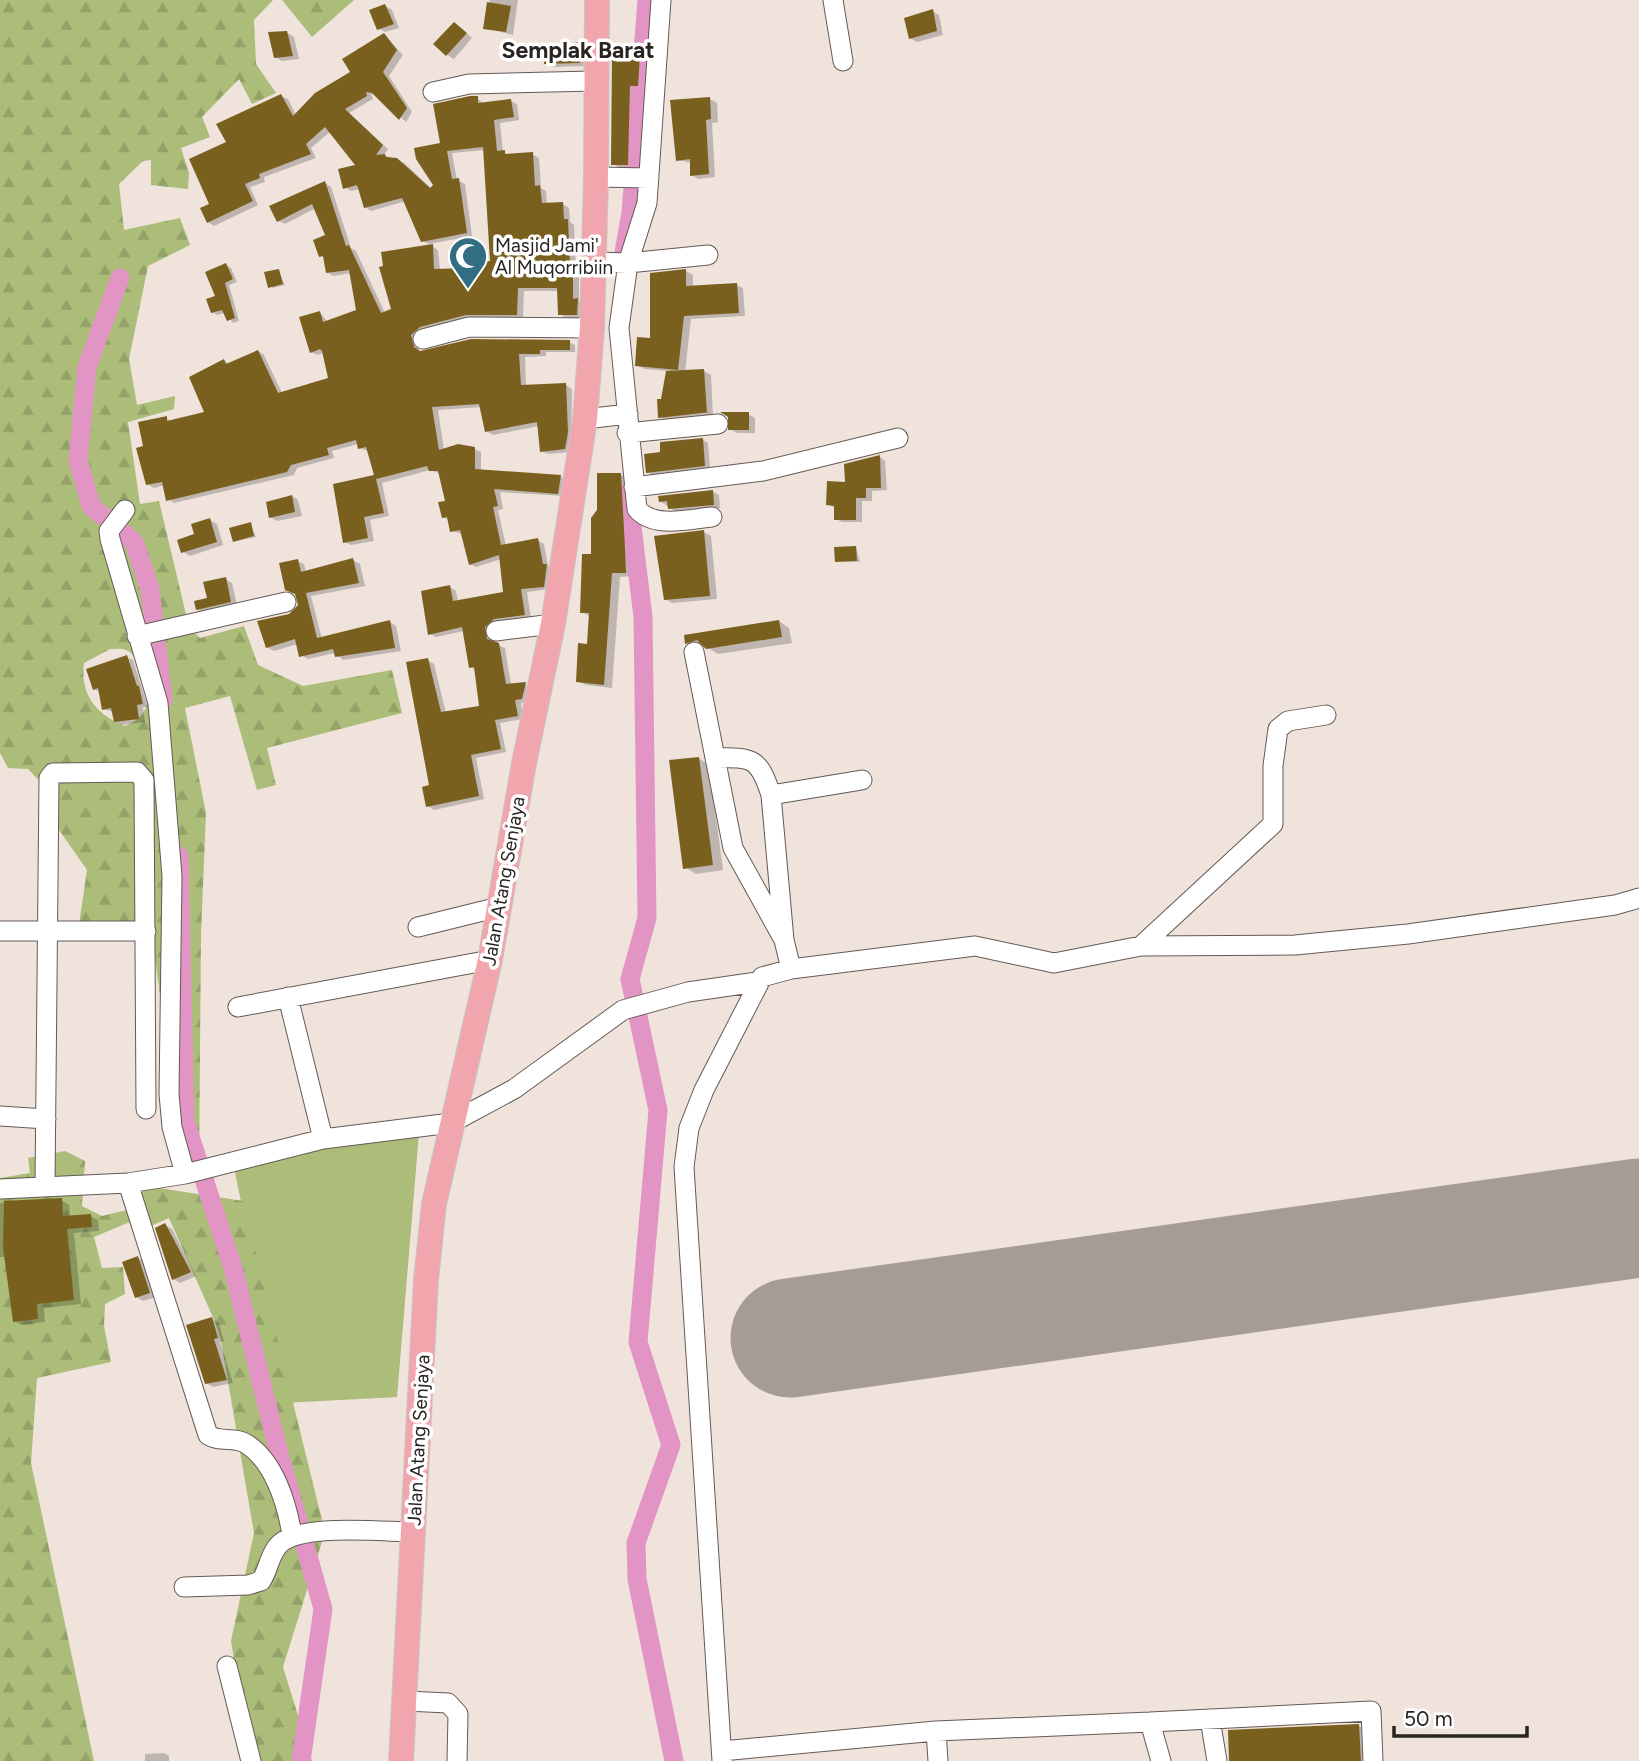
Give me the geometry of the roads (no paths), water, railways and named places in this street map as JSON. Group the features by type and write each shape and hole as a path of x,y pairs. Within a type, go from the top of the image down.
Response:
{"main road":[{"name":"Jalan Atang Senjaya","path":"401,1761 426,1280 434,1204 489,960 553,624 614,420 592,328 608,177 594,81 597,0"}],"street":[{"path":"661,0 644,217 625,263 614,420 634,487 637,509 655,520 712,517"},
{"path":"833,0 844,61"},
{"path":"433,92 469,85 594,81"},
{"path":"608,177 645,178"},
{"path":"597,262 625,263 708,255"},
{"path":"423,339 469,327 592,328"},
{"path":"614,420 718,424"},
{"path":"634,487 762,471 898,438"},
{"path":"125,510 109,531 157,698 173,898 169,1094 172,1127 188,1172"},
{"path":"140,635 286,602"},
{"path":"496,631 553,624"},
{"path":"694,652 733,848 784,940"},
{"path":"1141,946 1273,824 1273,766 1278,729 1288,721 1326,715"},
{"path":"716,758 745,757 757,763 771,795 784,940 791,969"},
{"path":"45,1185 48,930 46,845 49,778 60,772 137,772 144,780 146,1109"},
{"path":"771,795 862,780"},
{"path":"0,1189 128,1183 188,1172 323,1139 451,1123 514,1089 623,1010 645,1001 757,982 769,974 791,969 975,946 1054,963 1141,946 1307,944 1435,930 1615,905 1639,898"},
{"path":"418,927 499,907"},
{"path":"0,931 146,931"},
{"path":"238,1007 489,960"},
{"path":"757,982 704,1090 689,1128 684,1167 722,1756 936,1731 1371,1711 1373,1761"},
{"path":"288,997 323,1139"},
{"path":"0,1116 46,1119"},
{"path":"128,1183 208,1435 222,1440 239,1440 253,1449 284,1498 295,1534"},
{"path":"184,1587 248,1585 261,1581 276,1548 295,1534 346,1531 414,1532"},
{"path":"227,1665 251,1761"},
{"path":"406,1701 448,1703 458,1714 457,1761"},
{"path":"1210,1719 1217,1761"},
{"path":"1150,1722 1161,1761"},
{"path":"936,1731 937,1761"}],"waterway":[{"path":"623,258 631,213 647,0"},
{"path":"120,278 87,367 78,460 91,506 134,542 150,589 163,700"},
{"path":"628,493 643,617 647,918 630,979 658,1110 638,1342 671,1445 636,1543 637,1579 674,1761"},
{"path":"179,856 185,1121 233,1268 279,1454 323,1609 301,1761"}],"place":[{"name":"Masjid Jami' Al Muqorribiin","path":"468,290"}],"district":[{"name":"Semplak Barat","path":"578,50"}]}
